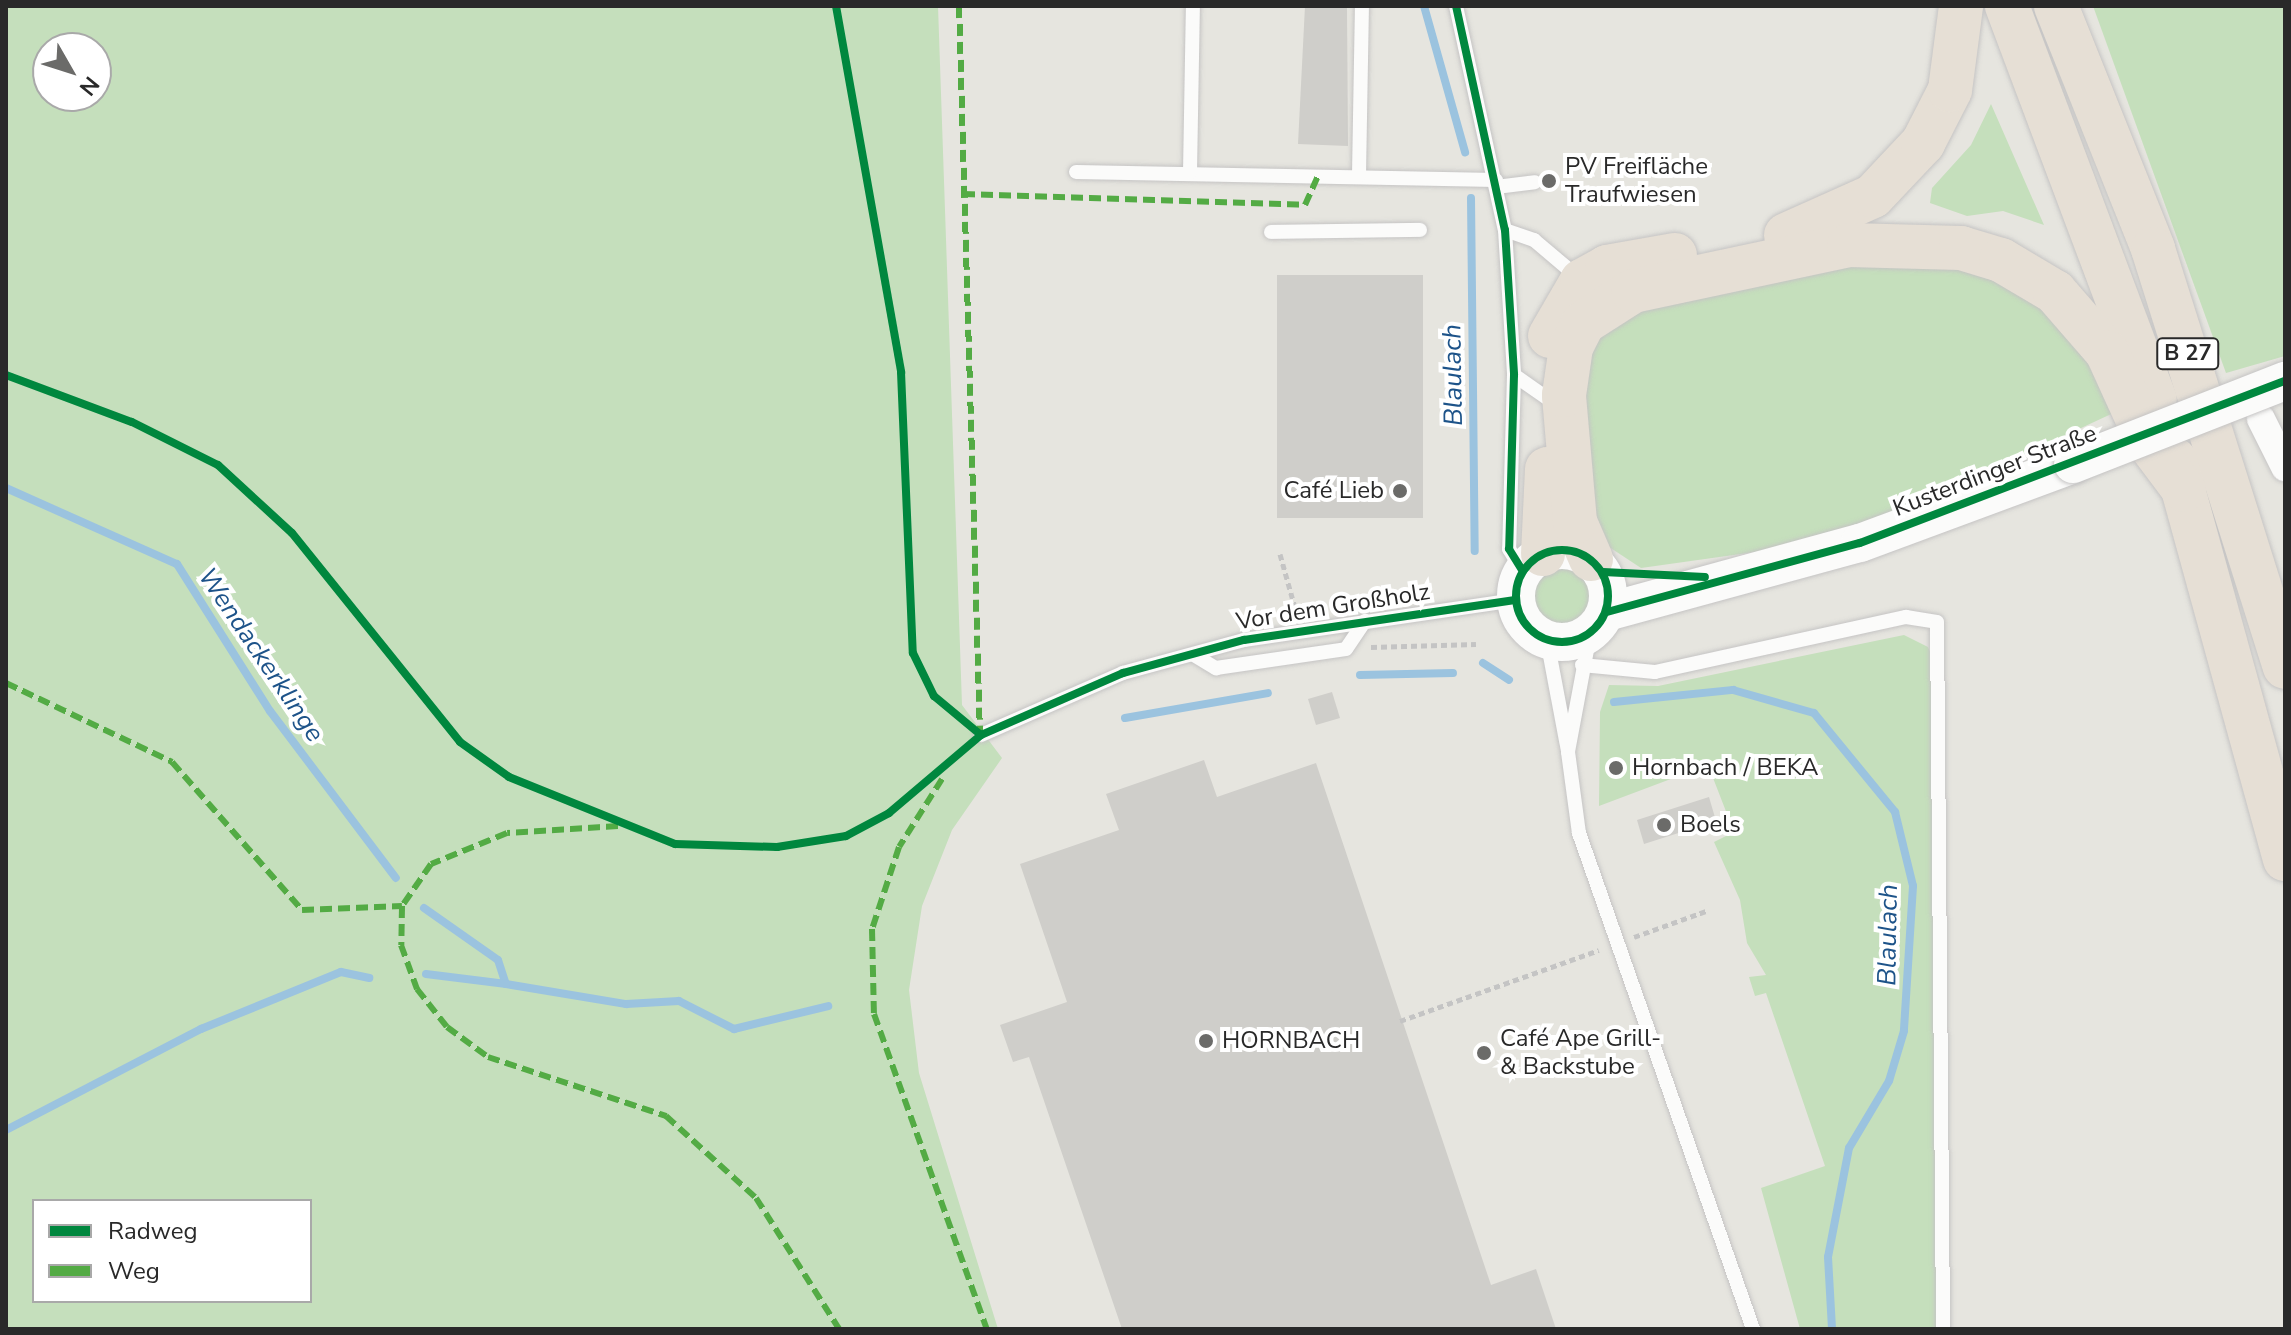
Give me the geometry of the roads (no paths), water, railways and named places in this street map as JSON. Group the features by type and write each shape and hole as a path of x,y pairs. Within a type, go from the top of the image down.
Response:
{"highway":[{"path":"1527,575 1530,386 1552,325 1582,281 1631,261 1795,233 1873,196 1938,118 1957,59 1961,6"},
{"name":"B 27","path":"2007,6 2086,203 2184,490 2285,859"},
{"name":"B 27","path":"2056,6 2153,249 2285,667"},
{"path":"2074,48 2084,6"},
{"path":"1597,566 1575,522 1564,395 1571,347 1583,323 1633,291 1849,245 1961,248 2001,260 2055,292 2107,352 2148,442 2184,490"}],"street":[{"name":"Kusterdinger Straße","path":"1593,637 1713,577 1860,543 2285,381"},
{"path":"2261,419 2285,467"},
{"path":"1567,551 1597,566 1593,637 1547,640 1524,623 1527,575 1567,551"},
{"name":"Kusterdinger Straße","path":"1597,566 1713,577"}],"lane":[{"path":"1190,172 1193,6"},
{"path":"1359,175 1362,6"},
{"path":"1456,6 1505,230 1530,386"},
{"path":"1076,172 1359,175 1445,178 1496,184 1535,182"},
{"path":"1271,232 1420,230"},
{"path":"1505,230 1534,240 1582,281"},
{"name":"Vor dem Großholz","path":"981,735 1123,673 1301,631 1365,621 1527,575"},
{"path":"1568,752 1593,637 1655,672 1906,617 1937,622 1943,1329"},
{"path":"1194,655 1216,668 1346,649 1365,621"},
{"path":"1547,640 1579,833 1753,1329"}],"waterway":[{"name":"Blaulach","path":"1424,6 1465,152"},
{"name":"Blaulach","path":"1471,198 1475,551"},
{"name":"Wendackerklinge","path":"6,488 177,564 270,711 396,878"},
{"name":"Blaulach","path":"1483,663 1509,680"},
{"name":"Wendackerklinge","path":"1360,675 1453,673"},
{"name":"Blaulach","path":"1614,702 1733,690 1814,713 1895,812 1913,886 1904,1031 1889,1081 1849,1148 1828,1257 1832,1329"},
{"name":"Wendackerklinge","path":"1125,718 1268,693"},
{"name":"Wendackerklinge","path":"424,908 498,960 506,984 626,1004 679,1001 734,1029 828,1006"},
{"path":"6,1130 201,1029 341,972 369,978"},
{"path":"426,974 506,984"}],"place":[{"name":"PV Freifläche Traufwiesen","path":"1549,181"},
{"name":"Café Lieb","path":"1400,491"},
{"name":"Hornbach / BEKA","path":"1616,768"},
{"name":"Boels","path":"1664,825"},
{"name":"HORNBACH","path":"1206,1041"},
{"name":"Café Ape Grill- & Backstube","path":"1484,1053"}]}
